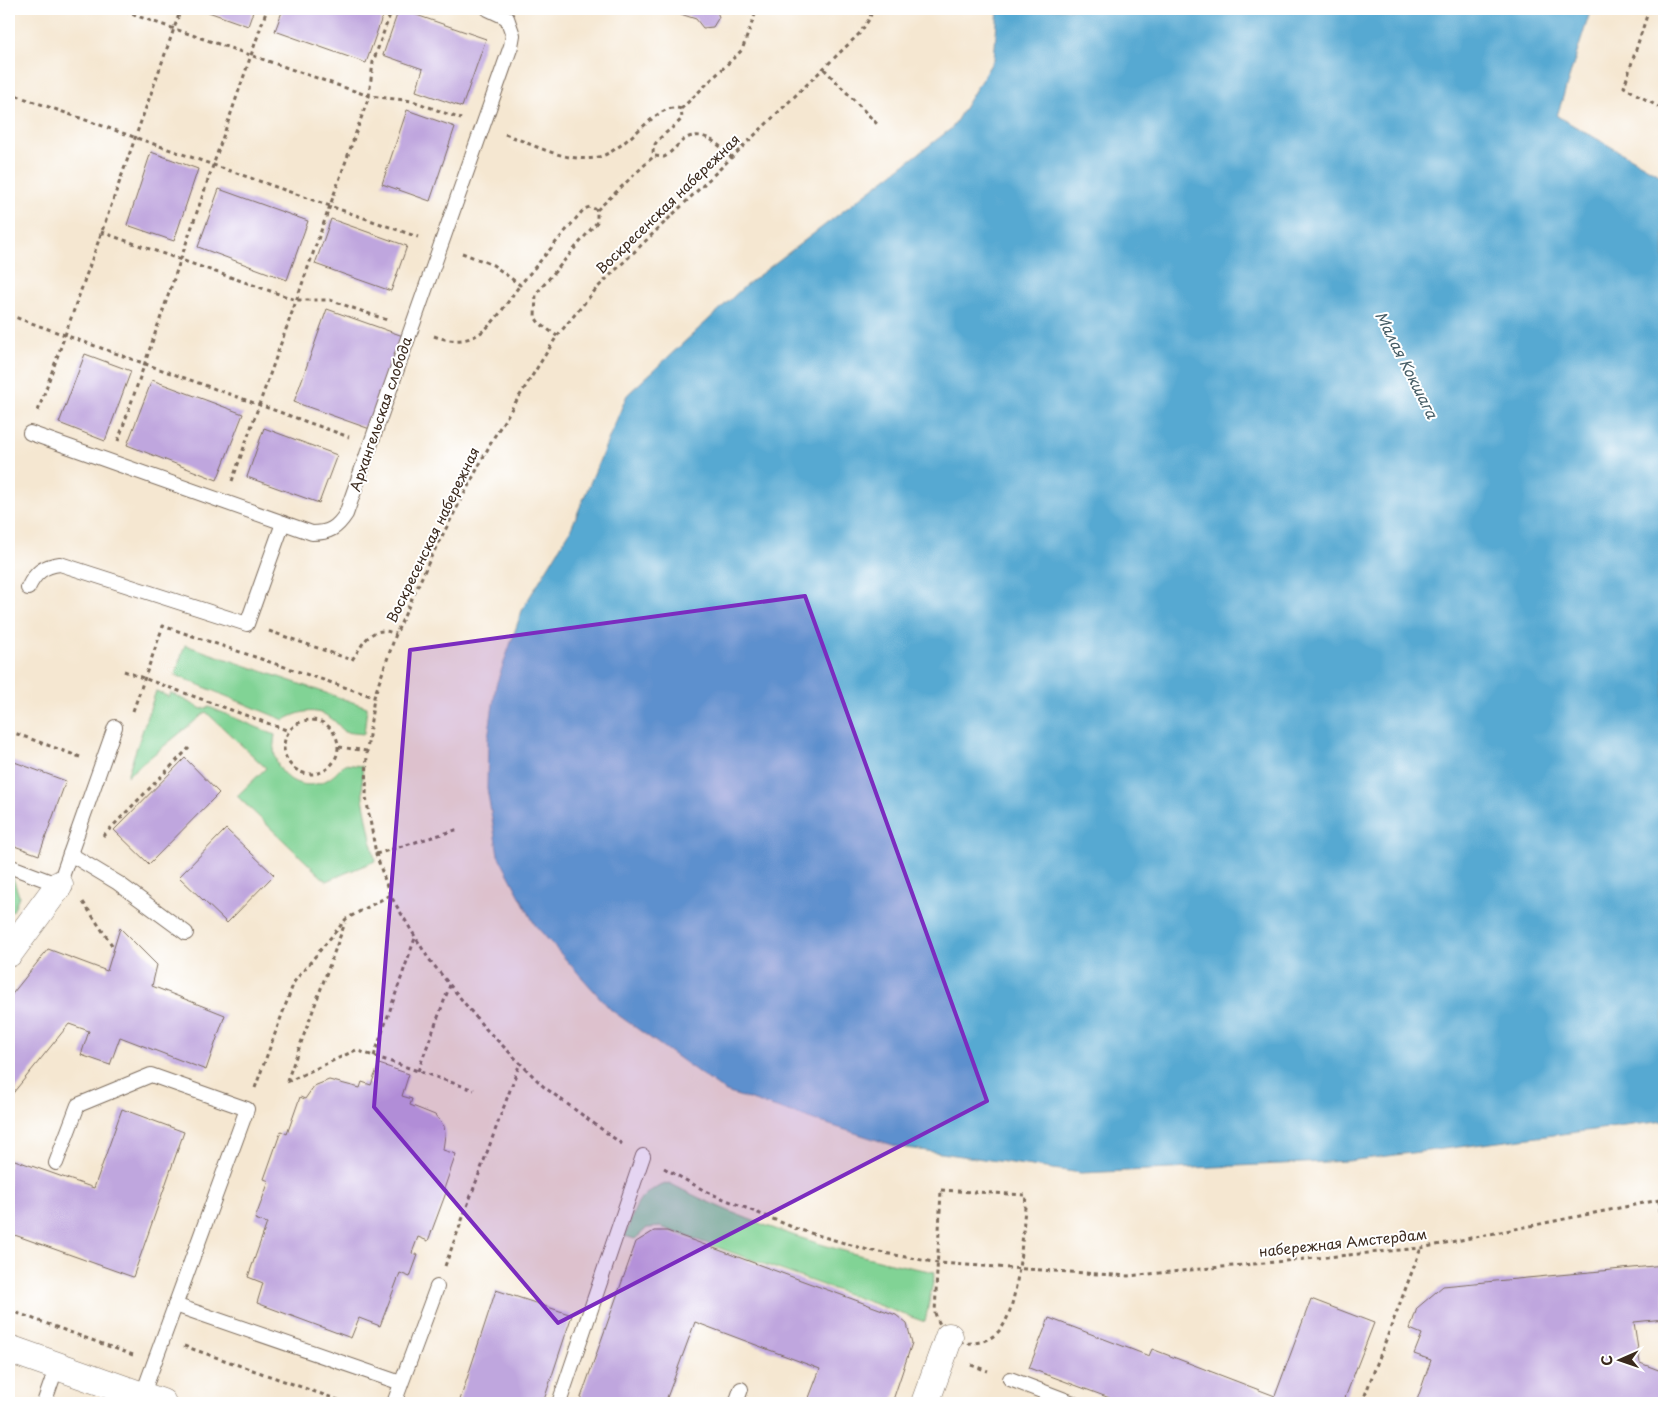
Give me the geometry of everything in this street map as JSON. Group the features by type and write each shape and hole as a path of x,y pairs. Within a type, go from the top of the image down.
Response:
{"street":[{"path":"9,953 59,885"},
{"path":"925,1403 946,1346"},
{"path":"9,1349 152,1400"}],"lane":[{"name":"Архангельская слобода","path":"30,433 312,533 332,530 340,524 346,514 371,444 513,36 507,18 488,9"},
{"path":"28,588 33,577 40,570 60,564 246,624 283,523"},
{"path":"9,866 59,885 75,857 101,764 114,727"},
{"path":"75,857 118,883 186,933"},
{"path":"56,1164 78,1105 151,1075 247,1109 175,1304 152,1400"},
{"path":"559,1403 643,1156"},
{"path":"394,1403 436,1287"},
{"path":"175,1304 402,1383"},
{"path":"44,1403 57,1366"},
{"path":"1010,1379 1073,1403"},
{"path":"736,1403 741,1388"}],"path":[{"path":"117,9 369,96 413,101 567,156 594,158 618,149 662,110 675,107 681,108"},
{"path":"30,433 181,9"},
{"path":"111,462 267,9"},
{"path":"225,502 369,96 373,62 392,9"},
{"path":"654,156 655,144 680,122 681,108 742,50 757,9"},
{"name":"Воскресенская набережная","path":"872,9 870,18 860,33 596,288 557,336 494,437 431,558 396,634 374,697 367,751 366,797 376,854 390,895 416,938 483,1026 544,1086 623,1145 707,1192 797,1229 868,1250 938,1263 1020,1270"},
{"path":"1649,9 1624,86 1664,110"},
{"path":"824,69 879,126"},
{"path":"9,92 441,245 493,265 520,285"},
{"path":"596,210 654,156 664,157 688,137 696,136 712,140 732,158"},
{"path":"101,232 296,300 330,300 448,342 458,342 477,336 486,330 520,285 584,209 590,207 596,210"},
{"path":"557,336 539,323 535,317 536,294 597,222 596,210"},
{"path":"9,316 371,444"},
{"path":"246,624 352,660 366,640 375,632 386,630 396,634"},
{"path":"163,626 374,697"},
{"path":"124,671 289,731"},
{"path":"311,719 322,721 331,728 337,737 339,747 336,758 330,767 321,773 310,775 300,772 291,766 285,757 283,746 289,731 300,721 311,719"},
{"path":"9,732 101,764"},
{"path":"339,747 367,751"},
{"path":"75,857 189,748"},
{"path":"376,854 459,829"},
{"path":"247,1109 294,982 346,920 390,895"},
{"path":"82,899 114,948"},
{"path":"346,920 287,1082 356,1050 474,1090"},
{"path":"374,1056 416,938"},
{"path":"418,1071 450,984"},
{"path":"436,1287 520,1063"},
{"path":"396,1069 398,1064"},
{"path":"946,1346 976,1343 990,1338 1001,1329 1007,1316 1020,1270 1026,1195 941,1190 935,1313 946,1346 1010,1379"},
{"name":"набережная Амстердам","path":"1020,1270 1128,1276 1421,1248 1664,1199"},
{"path":"1659,1200 1664,1246"},
{"path":"1362,1403 1421,1248"},
{"path":"9,1401 15,1403"}],"highlighted area":[{"path":"805,596 987,1101 558,1323 374,1107 410,650"}],"green space":[{"path":"185,645 367,707 364,734 344,732 331,718 317,712 301,713 284,720 175,675"},
{"path":"156,691 169,697 171,693 202,709 209,707 275,735 274,751 278,765 285,775 296,782 307,785 320,783 333,776 344,764 362,766 363,798 375,861 326,881 237,796 266,768 206,712 127,776"},
{"path":"9,876 13,878 19,896 13,911 9,912"},
{"path":"669,1183 732,1212 799,1237 833,1248 935,1272 925,1322 661,1227 647,1228 635,1239 625,1236 635,1209 643,1197 650,1191"}],"water":[{"name":"Малая Кокшага","path":"998,9 1591,9 1557,116 1664,177 1664,1121 1348,1161 1081,1173 899,1147 726,1092 611,1010 535,925 498,855 487,788 488,738 496,685 523,608 570,531 627,395 745,286 952,128 994,59"}],"building":[{"path":"200,9 254,9 248,26"},
{"path":"283,9 385,9 366,63 275,31"},
{"path":"399,9 486,39 462,107 416,91 423,69 383,55"},
{"path":"665,9 716,9 719,17 713,27 703,28 696,19"},
{"path":"407,110 455,127 430,201 382,184"},
{"path":"151,152 198,169 174,241 127,225"},
{"path":"219,189 308,221 287,280 198,247"},
{"path":"331,219 407,246 391,291 315,264"},
{"path":"327,309 403,336 370,429 294,402"},
{"path":"85,354 131,371 105,441 59,423"},
{"path":"152,380 243,414 217,480 127,445"},
{"path":"264,428 337,455 319,503 247,477"},
{"path":"185,758 219,793 149,864 114,830"},
{"path":"9,760 66,781 39,855 9,844"},
{"path":"226,829 274,875 227,923 179,877"},
{"path":"120,928 157,965 152,986 225,1015 206,1070 120,1037 110,1065 81,1055 89,1031 69,1024 9,1098 9,998 48,949 107,971"},
{"path":"379,1064 409,1074 402,1096 412,1099 410,1105 435,1115 444,1126 443,1150 456,1154 444,1189 447,1190 428,1241 418,1237 412,1253 418,1255 410,1277 400,1273 380,1326 359,1318 351,1338 257,1303 263,1283 248,1277 267,1223 255,1219 269,1181 264,1179 281,1131 287,1134 300,1097 305,1099 314,1086 329,1080 360,1088 362,1082 371,1085"},
{"path":"122,1109 184,1132 133,1277 9,1233 9,1158 94,1188"},
{"path":"654,1231 667,1231 896,1315 907,1324 912,1343 892,1403 807,1403 820,1369 695,1322 665,1403 579,1403 636,1242"},
{"path":"1664,1265 1664,1319 1634,1322 1640,1363 1664,1372 1664,1403 1416,1403 1431,1360 1414,1354 1422,1334 1410,1329 1417,1308 1443,1286"},
{"path":"496,1290 572,1315 543,1403 459,1403"},
{"path":"1311,1299 1374,1323 1343,1403 1123,1403 1029,1368 1049,1318 1149,1356 1152,1349 1275,1396"}]}
